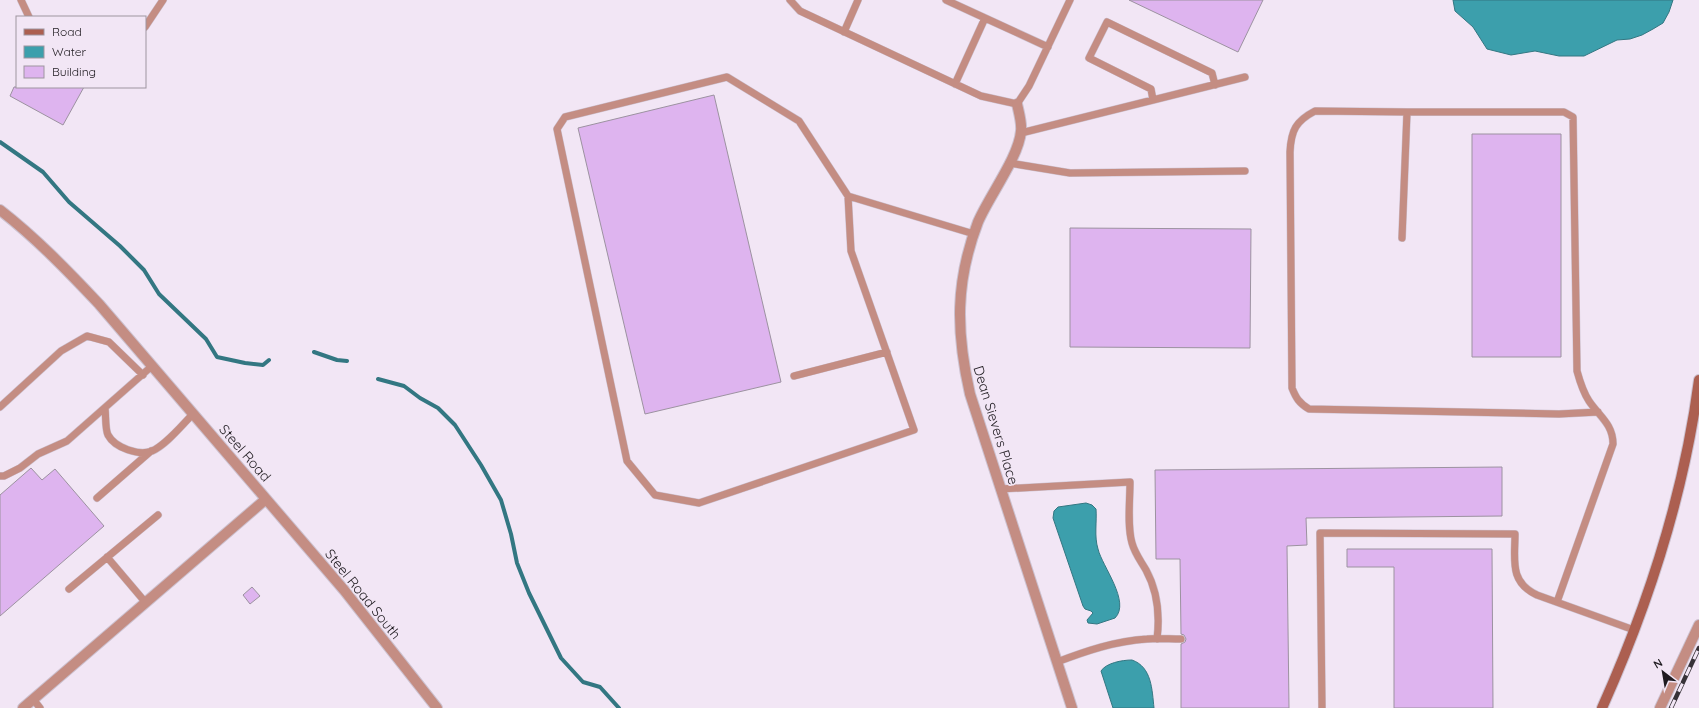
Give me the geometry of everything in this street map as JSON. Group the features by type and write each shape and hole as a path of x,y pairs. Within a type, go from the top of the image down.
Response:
{"street":[{"name":"Dean Sievers Place","path":"1017,104 1021,133 1009,163 988,200 974,234 965,266 959,313 962,360 970,394 1000,489 1072,708"},
{"name":"Steel Road","path":"0,210 37,241 69,271 266,499 22,708"},
{"path":"1602,708 1656,572 1684,468 1699,380"},
{"name":"Steel Road South","path":"266,499 344,590 437,708"},
{"path":"1660,708 1699,625"}],"lane":[{"path":"21,0 29,16"},
{"path":"146,26 163,0"},
{"path":"790,0 800,11 981,96 1017,104 1029,86 1070,0"},
{"path":"844,32 858,0"},
{"path":"946,0 1048,47"},
{"path":"955,84 985,18"},
{"path":"1153,100 1151,89 1090,58 1107,22 1212,73 1215,85"},
{"path":"727,77 799,121 848,196 851,251 914,430 699,504 655,495 627,461 557,130 565,117 727,77"},
{"path":"1021,133 1245,77"},
{"path":"1558,602 1613,448 1613,437 1610,427 1598,412 1589,401 1583,390 1576,363 1573,117 1564,112 1315,111 1303,117 1291,135 1290,152 1292,388 1296,399 1302,405 1309,409 1559,414 1598,412"},
{"path":"1402,238 1407,112"},
{"path":"1009,163 1070,173 1244,171"},
{"path":"848,196 974,234"},
{"path":"0,407 61,351 87,336 109,342 143,374"},
{"path":"794,376 887,352"},
{"path":"0,476 4,476 20,468 38,454 67,441 152,366"},
{"path":"105,408 108,435 116,444 136,452 152,451"},
{"path":"97,498 164,442 193,414"},
{"path":"1000,489 1130,482 1131,538 1135,552 1150,578 1156,597 1159,618 1157,639"},
{"path":"68,589 158,515"},
{"path":"1322,708 1320,533 1515,534 1515,567 1519,579 1530,591 1634,630"},
{"path":"107,557 146,603"},
{"path":"1057,662 1103,646 1132,640 1181,639"},
{"path":"33,699 40,708"}],"water":[{"path":"1453,0 1673,0 1663,23 1642,35 1630,39 1617,40 1584,56 1559,56 1535,51 1511,55 1487,49 1473,27 1455,11"},
{"path":"1086,503 1092,505 1096,509 1096,534 1098,549 1114,584 1120,603 1119,611 1115,618 1097,624 1088,623 1087,620 1093,613 1085,609 1083,606 1053,518 1054,511 1058,507"},
{"path":"1132,660 1139,663 1144,668 1150,680 1154,708 1113,708 1101,671 1110,664 1119,661"}],"building":[{"path":"1129,0 1263,0 1238,52"},
{"path":"14,87 83,88 63,125 10,96"},
{"path":"714,95 781,382 645,414 578,128"},
{"path":"1472,134 1561,134 1561,357 1472,357"},
{"path":"1070,228 1251,229 1250,348 1070,347"},
{"path":"1502,467 1502,516 1306,518 1307,545 1287,546 1289,708 1181,708 1181,644 1185,642 1186,639 1184,635 1181,634 1180,559 1156,559 1155,470"},
{"path":"31,468 42,480 55,469 104,526 0,616 0,495"},
{"path":"1347,549 1492,549 1493,708 1394,708 1394,567 1347,567"},
{"path":"252,587 260,596 250,604 243,595"}],"waterway":[{"path":"0,142 43,172 69,202 120,246 144,270 159,294 206,339 217,357 263,365 269,360"},
{"path":"314,352 337,360 347,361"},
{"path":"378,379 404,386 420,398 438,408 455,425 481,465 501,500 511,534 517,563 529,593 561,658 583,682 600,687 619,708"}],"railway":[{"path":"1671,708 1699,648"}]}
